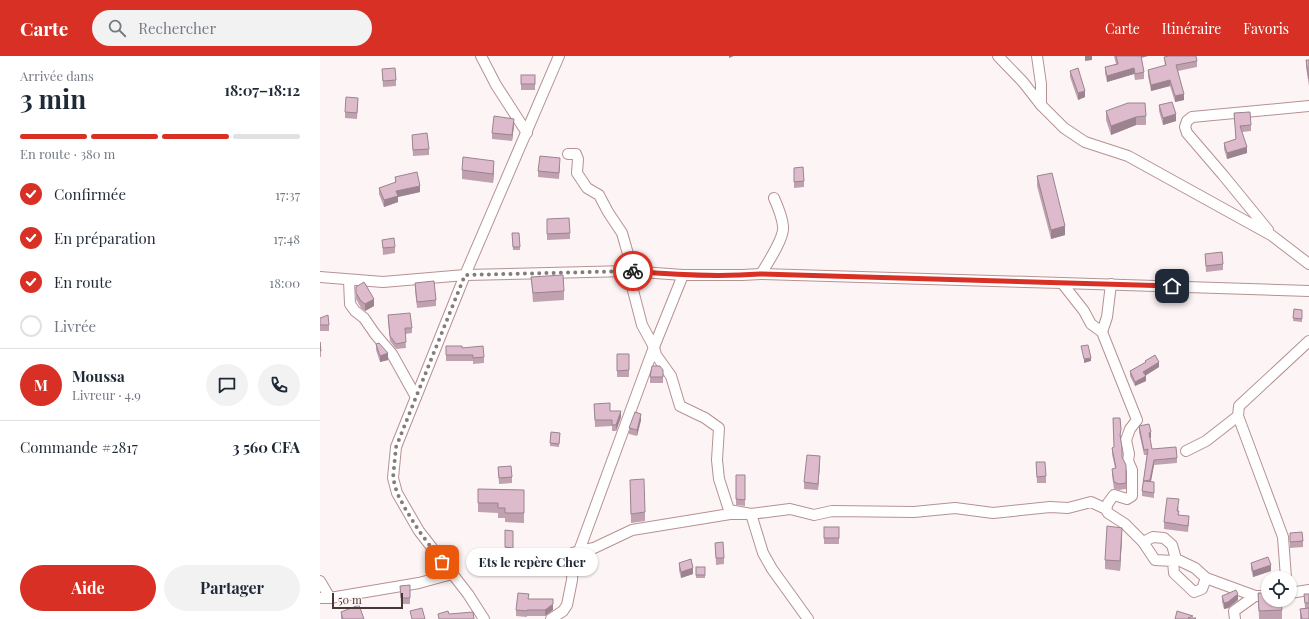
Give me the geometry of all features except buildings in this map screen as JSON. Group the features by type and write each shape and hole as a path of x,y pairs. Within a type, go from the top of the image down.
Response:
{"street":[{"path":"481,56 496,85 527,133"},
{"path":"484,619 468,594 419,531 397,493 393,478 396,447 465,275 559,56"},
{"path":"998,56 1023,82 1041,105 1064,128 1085,142 1128,156 1272,235 1309,264"},
{"path":"1037,56 1041,84 1041,105"},
{"path":"1272,235 1187,133 1185,127 1187,121 1192,116 1309,106"},
{"path":"568,154 576,154 578,160 577,173 587,188 599,195 622,233 631,268 642,325 654,346 656,355 671,376 680,406 705,418 719,428 717,460 719,479 729,510 751,514"},
{"path":"760,274 773,256 784,227 774,198"},
{"path":"320,277 384,282 465,275 631,268 684,275 742,276 760,274 1062,282 1309,291"},
{"path":"551,619 563,611 567,605 572,580 573,561 579,551 654,346 684,275"},
{"path":"349,280 350,304 355,311 364,318 392,354 416,396"},
{"path":"1062,282 1084,311 1091,324 1102,332 1137,420 1130,429 1126,440 1129,454 1128,460 1132,470 1132,496 1127,500 1114,495 1108,503 1106,509"},
{"path":"1102,332 1107,317 1111,284"},
{"path":"1285,571 1283,537 1238,416 1239,406 1309,341"},
{"path":"1186,451 1206,441 1238,416"},
{"path":"525,559 539,562 558,558 594,548 632,530 730,514 751,514 790,509 814,515 832,511 914,512 955,508 993,514 1050,507 1068,508 1091,502 1106,509 1108,513 1125,524 1143,542 1154,560 1174,560 1195,568 1206,578 1255,596 1261,596"},
{"path":"751,514 763,553 808,619"},
{"path":"1143,542 1153,537 1164,538 1172,545 1174,573 1194,592 1202,589 1206,578"},
{"path":"320,581 325,598 418,584 452,574"},
{"path":"1297,592 1309,590"},
{"path":"1235,619 1234,612 1255,596"}],"way so far":[{"path":"442,562 419,531 406,510 397,493 393,478 396,447 465,275 633,271"}],"place":[{"name":"Ets le repère Cher","path":"442,562"}],"route":[{"path":"633,271 684,275 742,276 760,274 1172,286"}]}
